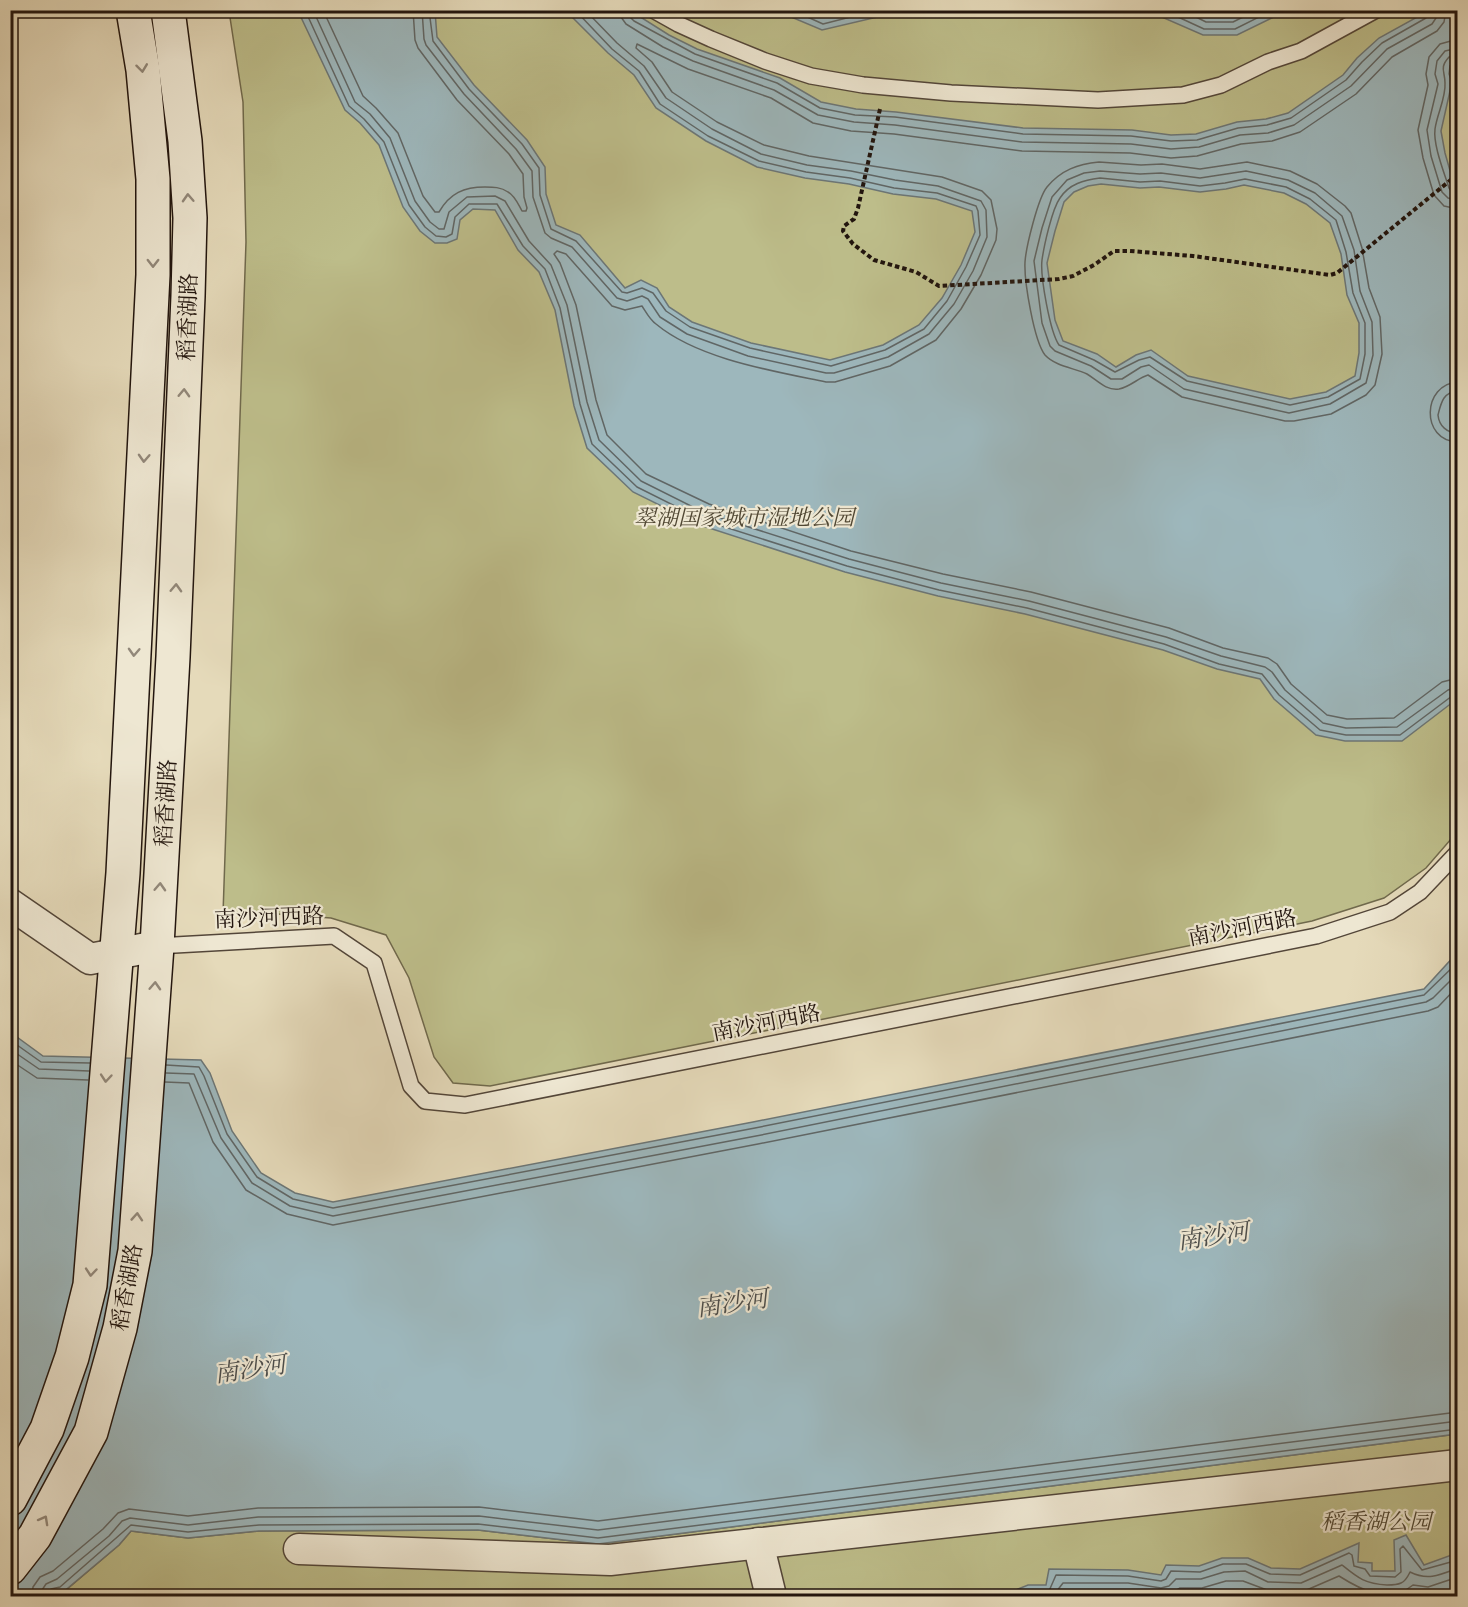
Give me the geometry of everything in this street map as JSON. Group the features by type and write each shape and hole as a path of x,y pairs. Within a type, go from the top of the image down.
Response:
{"street":[{"name":"稻香湖路","path":"10,1499 47,1429 72,1357 90,1285 123,873 153,275 153,180 143,70 133,10"},
{"name":"稻香湖路","path":"10,1568 35,1536 91,1432 120,1328 135,1251 157,946 173,645 190,218 185,141 168,10"},
{"path":"10,904 90,959 157,946"},
{"path":"299,1550 610,1560 1458,1465"},
{"path":"758,1543 771,1596"}],"lane":[{"path":"653,10 711,39 765,61 811,76 863,85 951,93 1098,100 1183,95 1221,85 1268,62 1301,51 1376,10"},
{"name":"南沙河西路","path":"157,946 334,936 374,963 411,1086 424,1101 465,1105 1316,936 1390,912 1420,892 1458,852"}],"path":[{"path":"882,102 854,219 843,229 844,236 861,252 874,260 916,272 935,285 1059,279 1073,276 1114,251 1193,256 1330,275 1337,273 1457,174"}],"green space":[{"name":"翠湖国家城市湿地公园","path":"229,11 1457,11 1458,831 1426,868 1384,898 1312,921 490,1086 453,1083 434,1057 409,978 386,935 331,918 249,912 223,914 246,242 243,102"},
{"name":"稻香湖公园","path":"1457,1434 1457,1596 59,1596 119,1545 131,1531 188,1538 259,1531 478,1530 598,1544"}],"water":[{"path":"1282,10 1278,15 1237,35 1203,35 1155,14 964,11"},
{"path":"298,11 435,11 437,37 474,85 527,140 545,167 546,194 556,225 580,235 625,288 641,280 657,288 669,307 692,322 751,343 830,360 883,345 919,325 942,298 961,265 975,232 972,211 936,199 893,194 757,167 706,141 656,108 634,75 566,11 631,11 669,35 697,49 780,78 821,102 856,109 1023,128 1132,130 1171,135 1196,134 1237,122 1266,119 1288,113 1343,75 1357,58 1379,38 1428,11 1457,11 1457,61 1450,66 1449,74 1452,82 1441,131 1457,195 1458,397 1451,416 1458,421 1457,699 1402,741 1345,741 1316,735 1274,699 1260,679 1217,669 1163,650 1025,614 938,596 845,572 700,525 633,492 587,448 574,406 555,310 539,272 518,250 495,210 473,209 460,220 457,239 447,243 435,243 420,231 403,207 379,145 345,110","holes":["1101,184 1140,188 1159,187 1200,192 1244,185 1284,193 1306,204 1330,223 1341,254 1347,295 1359,323 1359,353 1355,376 1326,392 1290,399 1188,376 1151,350 1136,355 1116,367 1097,354 1063,341 1055,320 1047,263 1064,202 1074,192 1088,186"]},
{"path":"777,11 903,11 822,30"},
{"name":"南沙河","path":"1457,953 1457,1434 598,1544 478,1530 259,1531 188,1538 131,1531 119,1545 62,1593 11,1596 10,1032 43,1056 201,1060 210,1073 232,1131 261,1173 295,1193 333,1202 753,1122 1424,989"},
{"path":"1406,1535 1424,1565 1457,1553 1457,1596 1001,1596 1028,1585 1046,1585 1049,1569 1128,1570 1161,1575 1166,1565 1199,1566 1222,1558 1248,1558 1271,1568 1300,1569 1359,1543 1358,1562 1372,1563 1372,1571 1395,1571 1394,1540"}]}
